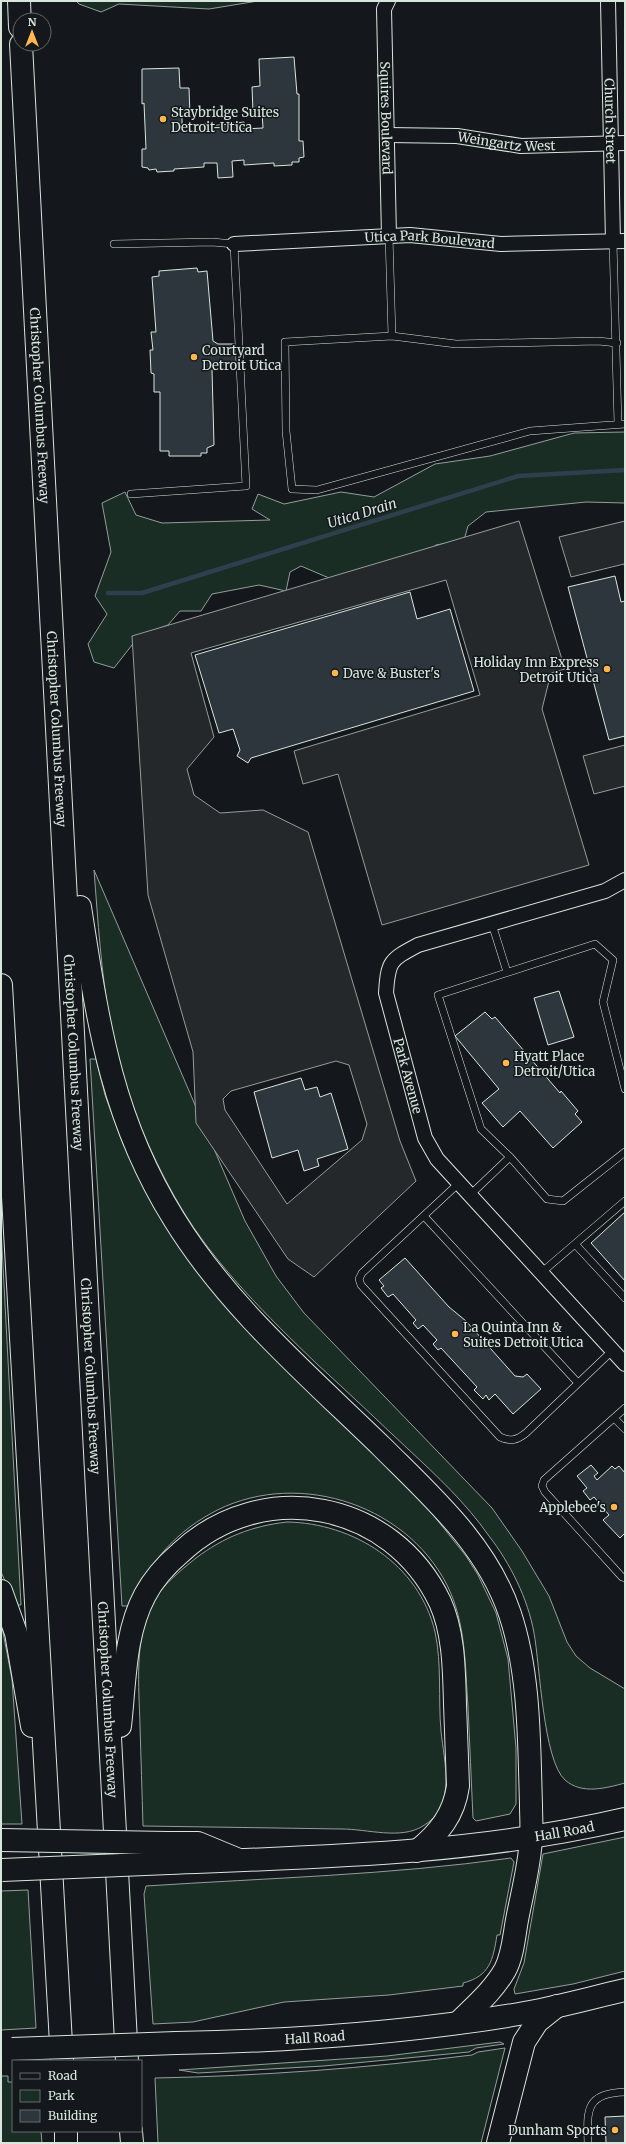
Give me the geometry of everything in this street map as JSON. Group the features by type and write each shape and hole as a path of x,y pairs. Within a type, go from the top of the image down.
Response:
{"highway":[{"path":"19,1 19,12"},
{"name":"Christopher Columbus Freeway","path":"21,52 127,2060"},
{"path":"61,791 97,1017 104,1050 124,1116 145,1166 181,1230 222,1285 284,1352 444,1509 479,1551 492,1572 510,1613 523,1669 528,1742 531,1838 507,1966 488,1994 458,2022"},
{"path":"1,985 62,2060"},
{"path":"113,1788 132,1627 145,1594 155,1579 168,1564 200,1536 239,1517 261,1511 285,1508 309,1508 328,1511 374,1529 394,1543 414,1562 429,1581 441,1604 448,1628 454,1683 458,1786 457,1799 445,1824 433,1838 417,1851"},
{"path":"1,1591 16,1633 49,1817"},
{"name":"Hall Road","path":"169,1853 198,1843 239,1860 417,1851 531,1838 625,1819"},
{"path":"1,1840 169,1853"},
{"path":"2,1870 169,1853"},
{"name":"Hall Road","path":"6,2049 313,2037 521,2014 625,1990"},
{"path":"498,2143 524,2042 537,2022 557,2006"},
{"path":"66,2132 66,2143"},
{"path":"131,2132 132,2143"}],"street":[{"name":"Squires Boulevard","path":"388,1 384,9 388,135 389,236"},
{"name":"Church Street","path":"608,1 618,143 619,241"},
{"name":"Weingartz West","path":"388,135 457,136 521,146 618,143"},
{"name":"Utica Park Boulevard","path":"234,244 389,236 427,236 501,244 619,241"},
{"name":"Park Avenue","path":"625,880 605,891 418,945 399,955 388,968 386,993 425,1138 437,1159 625,1364"}],"lane":[{"path":"389,236 392,336"},
{"path":"617,343 598,341 456,344 392,336 285,342 286,431 292,489 316,490 530,431 621,424 617,343 619,241"},
{"path":"114,244 212,242 234,244 246,486 131,494"},
{"path":"492,924 507,972"},
{"path":"625,1089 603,1002 613,960 595,944 438,994 481,1129 510,1157 547,1199 563,1201 625,1152"},
{"path":"470,1195 510,1157"},
{"path":"459,1183 362,1273 360,1279 361,1285 500,1437 508,1440 517,1440 613,1350"},
{"path":"541,1273 625,1201"},
{"path":"424,1216 578,1383"},
{"path":"575,1244 625,1298"},
{"path":"625,1408 544,1480 542,1486 545,1492 622,1577 625,1578"},
{"path":"614,1418 625,1429"},
{"path":"588,2143 588,2113 590,2104 597,2099 625,2092"}],"green space":[{"path":"76,1 258,1 209,9 119,4 101,12 79,4"},
{"path":"625,432 625,503 586,502 486,512 468,526 464,540 436,545 419,557 329,578 301,566 290,572 286,591 259,585 212,594 201,611 180,611 168,625 139,636 114,668 94,662 88,644 107,614 95,596 111,552 102,503 125,492 136,515 162,523 270,520 252,509 258,494 284,504 341,492 374,497 435,464 490,456 574,433"},
{"path":"94,870 245,1221 276,1276 304,1313 492,1508 522,1551 549,1596 567,1642 576,1656 590,1668 625,1689 625,1783 610,1787 586,1789 572,1785 565,1780 558,1769 547,1733 531,1620 523,1594 497,1547 471,1512 451,1490 317,1364 243,1290 209,1249 180,1206 157,1163 137,1117 121,1070 110,1022 104,984"},
{"path":"90,1059 96,1059 105,1095 123,1144 149,1197 238,1315 430,1511 466,1556 478,1575 496,1613 508,1659 516,1748 516,1804 510,1814 476,1821 473,1818 464,1644 458,1614 447,1585 428,1556 403,1532 374,1513 343,1501 309,1494 275,1494 242,1500 196,1522 172,1542 144,1578 129,1606 122,1606"},
{"path":"1,1228 21,1605 16,1605 1,1572"},
{"path":"287,1522 312,1524 336,1530 359,1539 380,1552 399,1568 414,1586 427,1608 435,1632 439,1669 440,1719 446,1769 446,1783 441,1807 434,1817 423,1826 414,1830 394,1833 352,1829 143,1826 139,1664 142,1633 152,1604 166,1585 178,1573 196,1558 217,1544 228,1538 262,1526"},
{"path":"1,1622 12,1679 22,1824 1,1824"},
{"path":"625,1837 625,1971 573,1984 515,1994 514,1989 524,1963 543,1854"},
{"path":"511,1858 514,1862 500,1935 497,1935 492,1959 485,1971 472,1980 463,1983 463,1986 389,1995 284,2002 193,2022 153,2024 144,1894 146,1886 375,1872 466,1864"},
{"path":"28,1890 36,2028 1,2030 1,1891"},
{"path":"500,2042 504,2044 476,2048 469,2052 324,2066 198,2073 179,2070 387,2056"},
{"path":"505,2048 481,2143 158,2143 155,2078 274,2073 393,2064 472,2055 478,2052"},
{"path":"1,2076 8,2076 8,2082 12,2082 12,2132 41,2132 42,2143 1,2143"}],"shaded area":[{"path":"519,521 565,669 551,673 542,709 589,865 382,925 338,774 303,784 294,751 480,695 446,580 191,653 214,737 187,769 194,795 220,813 263,810 308,832 400,1141 416,1181 314,1277 288,1259 196,1123 193,1052 148,895 132,636","holes":["336,1061 349,1065 367,1124 362,1140 287,1204 225,1110 223,1099 231,1091"]},
{"path":"625,521 625,568 624,564 571,577 559,537"},
{"path":"625,745 625,786 594,794 583,756"}],"building":[{"name":"Staybridge Suites Detroit-Utica","path":"294,57 297,94 299,94 299,141 303,141 304,157 299,158 299,162 292,162 292,165 274,166 274,163 244,165 244,160 232,161 233,177 218,178 217,163 204,163 204,167 157,172 156,169 149,170 148,168 142,167 142,149 146,149 144,103 142,104 142,69 179,68 180,88 189,88 190,116 182,116 182,131 199,130 199,124 211,123 211,126 244,122 244,129 263,128 262,112 253,112 252,87 260,86 259,59"},
{"name":"Courtyard Detroit Utica","path":"197,268 198,272 207,271 213,341 218,344 237,344 237,364 218,364 218,370 212,370 214,445 207,448 207,453 201,453 201,456 169,456 169,451 160,451 160,392 154,392 154,374 151,373 150,350 153,350 151,332 156,332 152,277 159,276 159,271"},
{"name":"Holiday Inn Express Detroit Utica","path":"615,576 621,602 625,601 625,736 609,740 568,587"},
{"name":"Dave & Buster's","path":"410,592 417,619 450,609 474,691 251,758 248,763 237,756 240,750 233,729 219,733 195,655"},
{"path":"559,991 574,1037 548,1045 534,998"},
{"name":"Hyatt Place Detroit/Utica","path":"485,1012 492,1019 495,1017 560,1093 561,1091 578,1111 575,1114 582,1122 553,1148 520,1111 503,1127 482,1103 499,1089 455,1036"},
{"path":"301,1078 305,1090 317,1087 320,1097 331,1093 348,1149 317,1159 319,1166 304,1171 298,1150 272,1158 254,1092"},
{"path":"625,1212 625,1281 591,1243"},
{"name":"La Quinta Inn & Suites Detroit Utica","path":"405,1258 449,1307 466,1321 515,1376 523,1377 527,1374 541,1389 513,1414 495,1394 489,1400 486,1395 483,1399 474,1390 477,1387 441,1348 438,1350 433,1344 437,1340 423,1325 418,1329 413,1323 416,1320 393,1294 388,1297 381,1288 384,1286 379,1280"},
{"name":"Applebee's","path":"591,1465 598,1473 594,1476 597,1480 612,1466 615,1469 619,1466 625,1473 625,1533 620,1538 603,1520 609,1515 594,1497 590,1500 583,1491 587,1488 577,1476"},
{"name":"Dunham Sports","path":"625,2116 625,2143 606,2143 605,2117"}],"waterway":[{"name":"Utica Drain","path":"108,593 142,593 518,476 625,470"}],"place":[{"name":"Staybridge Suites Detroit-Utica","path":"163,119"},
{"name":"Courtyard Detroit Utica","path":"194,357"},
{"name":"Holiday Inn Express Detroit Utica","path":"607,669"},
{"name":"Dave & Buster's","path":"335,673"},
{"name":"Hyatt Place Detroit/Utica","path":"506,1063"},
{"name":"La Quinta Inn & Suites Detroit Utica","path":"455,1334"},
{"name":"Applebee's","path":"614,1507"},
{"name":"Dunham Sports","path":"615,2130"}]}
